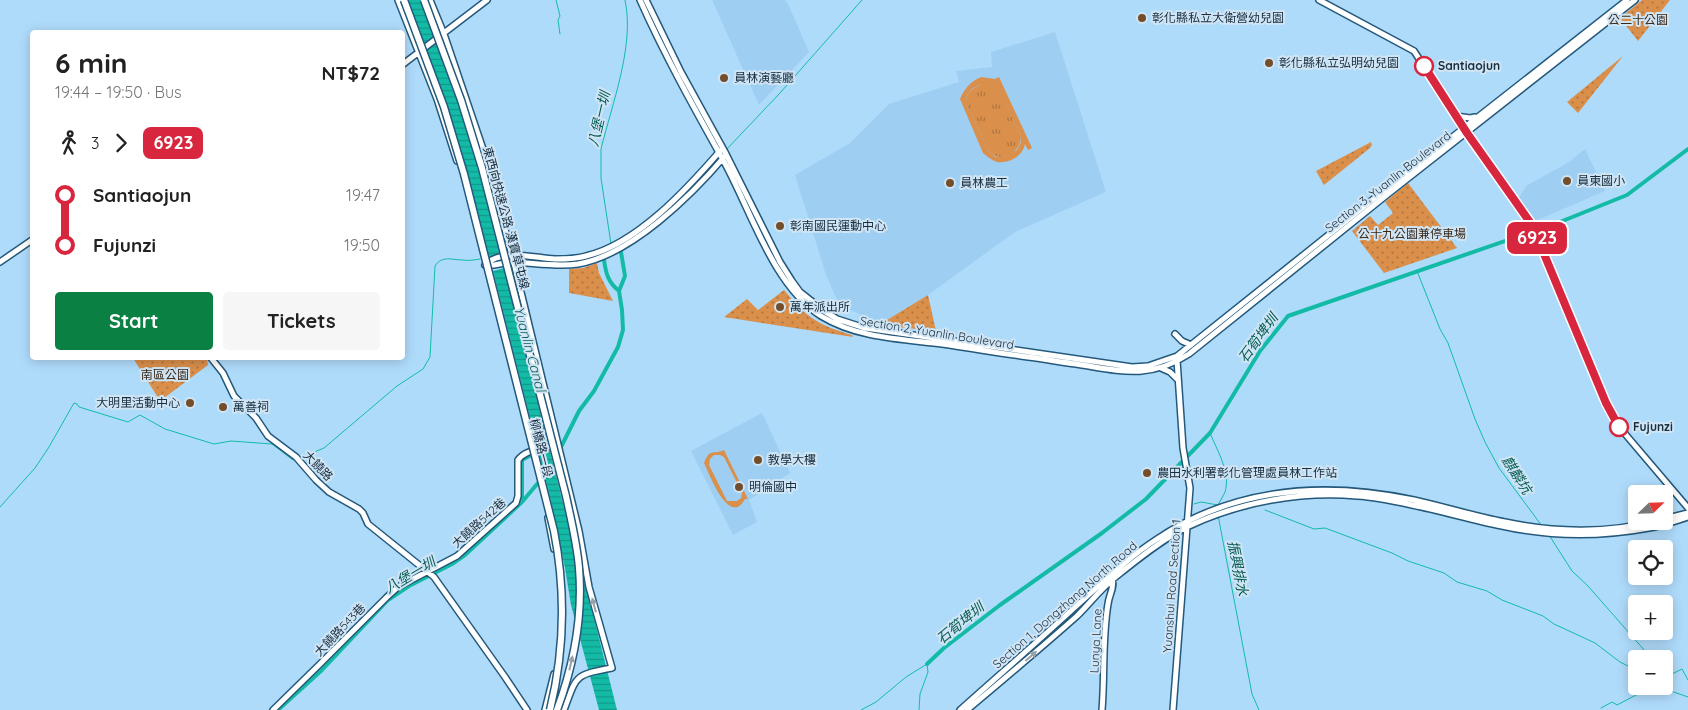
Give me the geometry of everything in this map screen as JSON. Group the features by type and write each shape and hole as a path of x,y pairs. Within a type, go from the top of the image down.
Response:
{"highway":[{"path":"404,0 441,99 464,174 554,531 561,568 564,614 562,647 550,710"},
{"name":"東西向快速公路 漢寶草屯線","path":"424,0 461,100 487,186 566,496 575,539 579,566 580,609 577,638 571,667 557,710"}],"street":[{"name":"柳橋路一段","path":"398,0 437,99 461,175 488,264 535,450 556,558 560,591 560,629 557,659 545,710"},
{"name":"柳橋路一段","path":"430,0 444,34 483,150 512,255 555,444 579,531 589,587 612,668 581,675 574,684 564,710"},
{"path":"405,63 487,0"},
{"name":"Section 2, Yuanlin Boulevard","path":"640,0 650,15"},
{"name":"Section 2, Yuanlin Boulevard","path":"646,0 650,15 676,74 721,150 778,270 797,296 821,316 842,326 870,335 972,348 1123,372 1162,368 1177,359"},
{"path":"1319,0 1414,52 1465,130 1532,225 1611,414 1626,435 1688,508"},
{"name":"Section 3, Yuanlin Boulevard","path":"1177,359 1189,354 1388,194 1465,130 1478,116 1627,0"},
{"name":"Section 3, Yuanlin Boulevard","path":"1177,359 1191,345 1465,130 1635,0"},
{"path":"1456,116 1470,118 1478,116"},
{"path":"622,244 670,204 721,150"},
{"path":"504,259 513,262 566,265 586,262 622,244 665,216 724,157"},
{"name":"Section 2, Yuanlin Boulevard","path":"724,157 785,271 800,292 818,307 837,319 865,328 1132,367 1148,366 1177,359"},
{"path":"0,262 30,241"},
{"path":"488,264 512,255 565,259 602,253"},
{"path":"1175,334 1182,341 1191,345"},
{"name":"Yuanshui Road Section 1","path":"1173,710 1190,488 1183,448 1177,359"},
{"name":"大饒路","path":"213,360 223,373 234,396 252,413 268,436 296,457 316,480 330,492 359,509 368,524 434,577 527,710"},
{"path":"1162,368 1170,372 1178,380"},
{"path":"535,450 555,444"},
{"name":"大饒路542巷","path":"428,571 457,556 516,503 518,496 518,460 526,453 535,450"},
{"name":"Section 1, Dongzhang North Road","path":"960,710 1111,577 1187,524 1214,513 1270,500 1327,495 1358,496 1413,505 1504,527 1545,531"},
{"path":"1673,517 1688,513"},
{"path":"1545,531 1586,535 1605,534 1651,528 1688,517"},
{"path":"1545,531 1628,527"},
{"name":"大饒路543巷","path":"273,710 387,596 398,587 428,571"},
{"name":"Section 1, Dongzhang North Road","path":"967,710 1071,620 1111,577"},
{"name":"Lunya Lane","path":"1102,710 1106,617 1108,601 1114,588 1111,577"}],"shaded area":[{"path":"406,0 422,0 456,93 501,253 488,258 471,192 442,95"},
{"path":"712,0 785,0 788,4 809,52 759,105"},
{"name":"員林農工","path":"1055,32 1106,192 1015,232 928,295 882,323 840,306 826,275 795,175 850,143 889,104 959,82 956,71 992,67 991,52"},
{"name":"員東國小","path":"1585,149 1605,191 1535,221 1518,199 1526,186 1569,162"},
{"path":"504,268 617,710 599,710 571,605 550,497 493,271"},
{"name":"明倫國中","path":"762,413 790,473 749,500 757,522 733,535 691,451"}],"green space":[{"name":"公二十公園","path":"1642,0 1670,0 1638,41 1620,18"},
{"path":"1623,56 1578,113 1567,102"},
{"path":"981,77 995,79 999,77 1032,148 1028,150 1025,144 1024,148 1015,158 1006,162 997,162 983,153 960,99 968,86","holes":["982,84 989,84 998,88 1021,137 1017,150 1007,156 996,157 989,152 966,103 968,93"]},
{"path":"982,84 998,87 1021,137 1020,143 1014,152 1005,157 999,157 989,152 966,103 970,91"},
{"path":"1371,142 1370,148 1324,185 1316,171"},
{"name":"公十九公園兼停車場","path":"1408,183 1457,248 1384,273 1352,231 1370,216 1378,225 1393,213 1385,202"},
{"path":"597,263 599,273 613,301 569,293 569,269 583,268"},
{"path":"784,290 814,319 853,337 724,317 747,299 758,310"},
{"path":"928,295 936,331 888,326 882,323"},
{"name":"南區公園","path":"134,360 207,360 208,365 164,398 157,396"},
{"path":"724,450 748,499 745,499 739,506 733,507 720,496 704,463 708,455","holes":["714,455 724,457 742,493 741,498 737,501 727,501 709,465 710,459"]}],"waterway":[{"path":"556,0 560,16 558,20 560,34"},
{"name":"八堡一圳","path":"611,244 601,178 601,149 625,55 627,36 625,0"},
{"path":"726,150 780,93 862,0"},
{"name":"石筍埤圳","path":"927,664 944,648 1000,605 1102,533 1146,499 1210,433 1260,351 1288,316 1560,222 1627,195 1688,149"},
{"path":"680,198 718,158"},
{"name":"八堡一圳","path":"558,448 561,447 579,411 594,391 618,347 623,330 619,291 625,276 621,252"},
{"path":"300,458 324,448 397,386 423,369 430,357 435,266 444,259 480,259"},
{"name":"八堡一圳","path":"604,260 608,277 619,291"},
{"name":"麒麟坑","path":"1417,271 1440,329 1448,343 1485,442 1499,468 1542,526"},
{"path":"0,507 35,468 74,403 79,407 128,422 140,415 165,429 214,444 231,441 272,444 293,460 296,459"},
{"name":"振興排水","path":"1210,433 1225,469 1226,477 1225,492 1217,507"},
{"name":"八堡一圳","path":"278,710 322,670 388,600 465,555 522,502 522,460 531,455"},
{"path":"522,502 548,471"},
{"path":"1194,504 1201,502 1218,505"},
{"path":"1265,510 1314,529 1325,528 1392,553 1408,561 1444,573 1457,582 1487,591 1502,600 1543,616 1554,624 1595,643 1628,666"},
{"name":"振興排水","path":"1218,515 1252,694 1259,710"},
{"name":"麒麟坑","path":"1549,535 1572,571 1588,586 1644,650"},
{"path":"861,710 876,702 906,677 927,664 928,672 920,694 919,710"},
{"path":"1673,674 1682,669 1688,680"},
{"name":"麒麟坑","path":"1673,692 1688,697"},
{"path":"1601,708 1612,702 1617,705 1636,695"}],"bus line":[{"name":"6923","path":"1424,66 1467,133 1532,225 1606,403 1619,427"}],"place":[{"name":"彰化縣私立大衛營幼兒園","path":"1142,18"},
{"name":"彰化縣私立弘明幼兒園","path":"1269,63"},
{"name":"Santiaojun","path":"1424,66"},
{"name":"員林演藝廳","path":"724,78"},
{"name":"員東國小","path":"1567,181"},
{"name":"員林農工","path":"950,183"},
{"name":"彰南國民運動中心","path":"780,226"},
{"name":"萬年派出所","path":"780,307"},
{"name":"大明里活動中心","path":"190,403"},
{"name":"萬善祠","path":"223,407"},
{"name":"Fujunzi","path":"1619,427"},
{"name":"教學大樓","path":"758,460"},
{"name":"農田水利署彰化管理處員林工作站","path":"1147,473"},
{"name":"明倫國中","path":"739,487"}],"water label":[{"name":"Yuanlin Canal","path":"530,349"}]}
